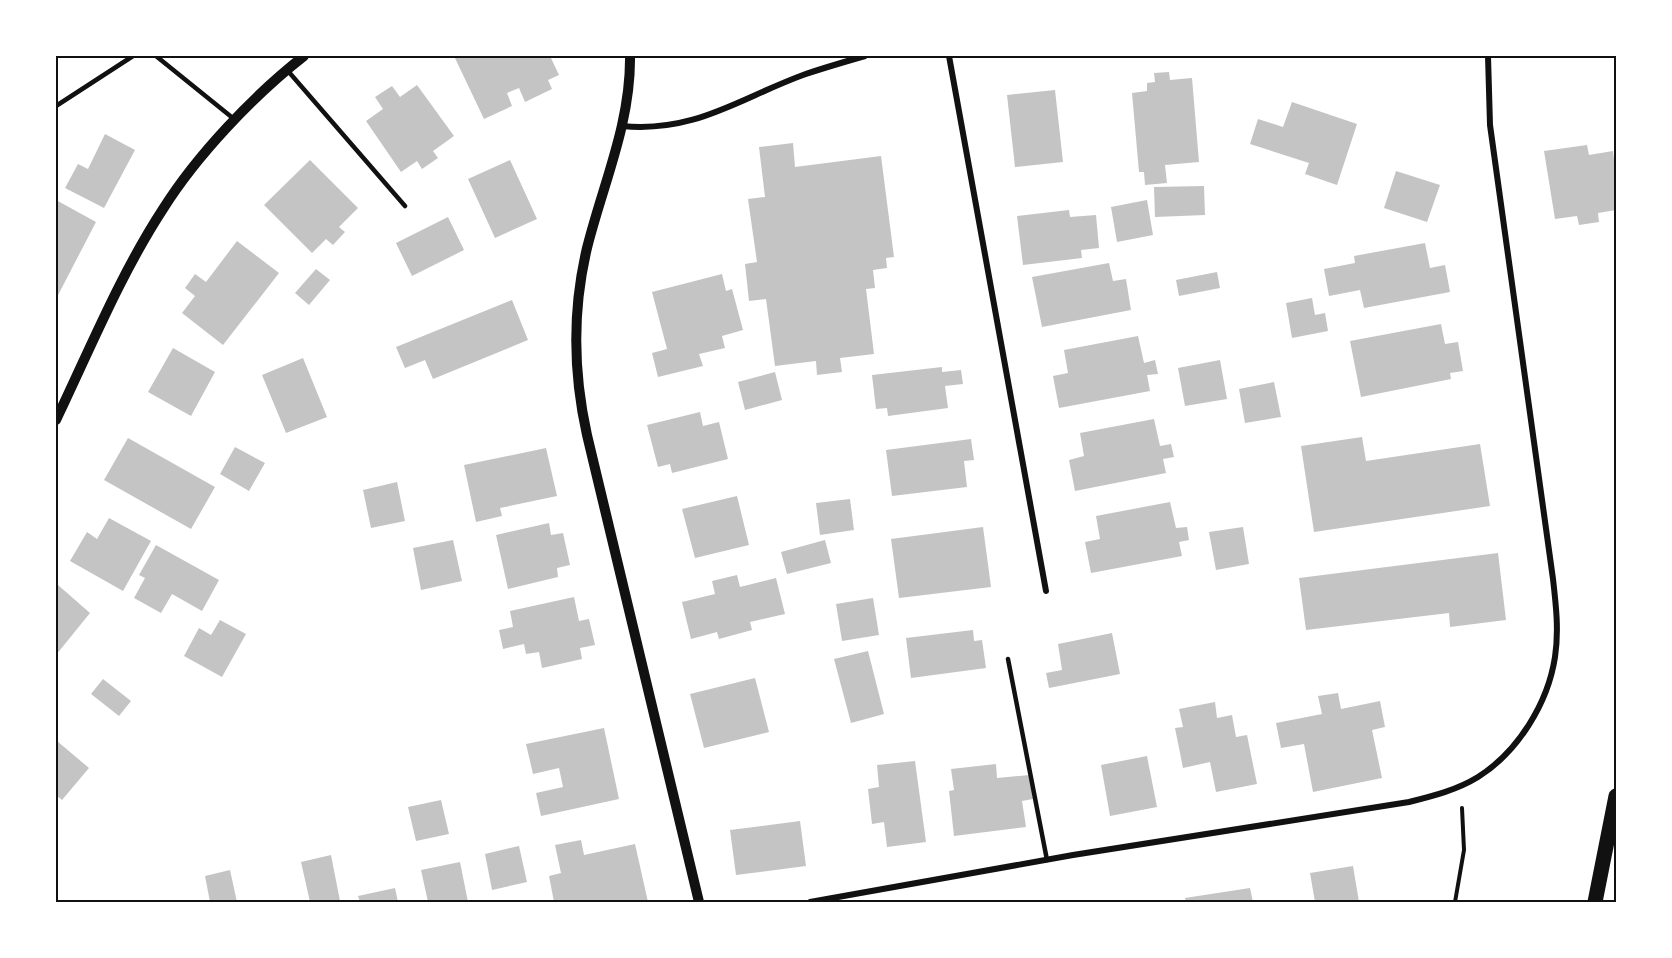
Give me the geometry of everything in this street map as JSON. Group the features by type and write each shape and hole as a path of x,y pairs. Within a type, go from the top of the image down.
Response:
{"main road":[{"path":"1595,903 1617,796"}],"street":[{"path":"56,420 123,280 163,208 209,149 286,69 304,56"},
{"path":"630,56 622,126 581,277 577,308 576,372 587,435 699,903"},
{"path":"622,126 660,128 680,125 802,76 865,56"},
{"path":"949,56 1046,591"},
{"path":"810,903 1047,860 1382,808 1434,796 1458,787 1496,763 1528,726 1550,680 1557,633 1553,579 1490,125 1488,56"}],"lane":[{"path":"56,106 133,56"},
{"path":"156,56 236,121"},
{"path":"286,69 405,206"},
{"path":"1008,659 1047,860"}],"path":[{"path":"1455,903 1464,850 1464,824 1458,787"}],"building":[{"path":"454,56 550,56 559,75 548,80 552,89 525,102 519,88 507,93 512,106 484,119"},
{"path":"1169,72 1170,80 1192,78 1199,162 1165,165 1167,183 1145,185 1144,172 1139,172 1132,93 1147,91 1147,83 1155,82 1154,73"},
{"path":"417,85 454,136 433,151 438,158 422,169 417,161 401,172 366,121 383,109 375,97 392,86 400,97"},
{"path":"1055,90 1063,162 1015,167 1007,95"},
{"path":"1292,102 1357,124 1337,185 1305,174 1309,163 1250,144 1258,119 1283,127"},
{"path":"105,134 135,150 104,208 65,188 78,164 88,169"},
{"path":"793,143 795,167 881,156 894,257 886,258 887,268 873,270 875,288 866,289 874,354 840,358 842,372 817,375 816,361 775,366 766,299 749,301 745,264 757,262 748,199 765,197 759,147"},
{"path":"1587,145 1589,155 1613,151 1616,210 1598,213 1599,222 1579,225 1577,216 1555,219 1544,151"},
{"path":"310,160 358,208 339,227 345,232 333,245 326,239 312,253 264,205"},
{"path":"510,160 537,219 495,238 468,179"},
{"path":"1396,171 1440,185 1427,222 1384,208"},
{"path":"1204,186 1205,215 1155,217 1154,187"},
{"path":"56,200 96,222 56,299"},
{"path":"1147,200 1153,235 1117,242 1111,207"},
{"path":"1069,210 1070,217 1096,215 1099,248 1081,250 1082,258 1023,265 1017,216"},
{"path":"448,217 464,250 412,276 396,243"},
{"path":"237,241 279,273 223,345 182,313 195,296 185,288 195,274 206,282"},
{"path":"1425,243 1430,268 1445,265 1450,292 1364,308 1360,290 1329,296 1324,269 1355,263 1354,256"},
{"path":"1109,263 1113,281 1126,279 1131,310 1042,327 1032,277"},
{"path":"316,269 330,280 309,305 295,293"},
{"path":"1217,272 1220,288 1179,296 1176,280"},
{"path":"722,274 726,291 732,289 743,330 722,336 725,348 699,354 703,366 658,377 652,353 667,349 652,292"},
{"path":"1312,298 1315,315 1325,313 1328,331 1292,338 1286,303"},
{"path":"512,300 528,340 433,379 425,360 405,368 396,347"},
{"path":"1441,324 1445,344 1458,342 1463,371 1450,373 1451,379 1361,397 1350,341"},
{"path":"1138,336 1144,363 1155,360 1158,374 1147,375 1150,391 1059,408 1053,376 1068,373 1064,350"},
{"path":"173,348 215,372 191,416 148,392"},
{"path":"303,358 327,417 286,433 262,375"},
{"path":"1220,360 1227,399 1185,406 1178,368"},
{"path":"942,367 942,372 961,370 963,384 945,386 948,408 888,416 887,408 876,409 872,375"},
{"path":"775,372 782,400 745,410 738,382"},
{"path":"1274,382 1281,417 1245,423 1239,389"},
{"path":"700,412 703,426 719,422 728,459 672,473 670,464 658,467 647,425"},
{"path":"1154,419 1160,446 1171,444 1174,457 1163,459 1166,473 1075,491 1069,460 1084,456 1080,433"},
{"path":"1362,437 1366,461 1480,444 1490,506 1314,532 1301,446"},
{"path":"128,438 215,487 191,529 104,480"},
{"path":"971,439 974,460 964,461 967,487 892,496 886,450"},
{"path":"235,447 265,463 249,491 220,474"},
{"path":"546,448 557,496 500,508 502,516 476,522 464,465"},
{"path":"397,482 405,521 371,528 363,490"},
{"path":"737,496 749,545 695,558 682,509"},
{"path":"850,499 854,530 820,535 816,503"},
{"path":"1170,502 1176,528 1187,527 1189,540 1179,542 1182,556 1091,573 1085,542 1100,539 1096,516"},
{"path":"109,518 151,541 123,591 70,561 87,532 97,539"},
{"path":"549,523 551,535 563,533 570,565 557,568 558,577 508,589 496,535"},
{"path":"983,527 991,587 899,598 891,539"},
{"path":"1243,527 1249,564 1216,570 1209,532"},
{"path":"453,540 462,581 421,590 413,548"},
{"path":"825,540 831,563 787,574 781,552"},
{"path":"156,545 219,580 202,611 172,594 161,613 134,598 145,578 139,575"},
{"path":"1498,553 1506,620 1450,627 1449,613 1306,630 1299,578"},
{"path":"737,575 740,587 776,578 785,614 750,622 752,630 719,639 717,632 691,639 682,602 715,594 712,581"},
{"path":"58,585 90,613 56,655 56,588"},
{"path":"574,597 579,621 589,619 595,645 580,648 582,659 542,668 539,652 526,654 524,644 503,649 499,630 513,627 510,611"},
{"path":"873,598 879,635 842,641 836,604"},
{"path":"220,620 246,634 222,677 184,656 199,628 211,635"},
{"path":"973,630 974,641 982,640 986,668 911,678 906,638"},
{"path":"1112,633 1120,674 1049,688 1046,673 1062,670 1058,644"},
{"path":"868,651 884,714 851,723 834,659"},
{"path":"755,678 769,732 704,748 690,694"},
{"path":"103,679 131,701 119,716 91,694"},
{"path":"1338,693 1341,709 1380,701 1385,727 1372,730 1382,778 1313,792 1304,744 1281,748 1276,723 1322,714 1318,696"},
{"path":"1215,702 1217,718 1232,715 1236,737 1247,735 1257,784 1216,792 1210,762 1183,768 1175,728 1183,727 1179,709"},
{"path":"604,728 619,799 541,816 536,793 563,787 559,768 533,774 526,744"},
{"path":"57,741 89,768 62,800 56,795"},
{"path":"1147,756 1157,807 1110,816 1101,765"},
{"path":"915,761 926,842 887,847 884,822 872,824 868,789 879,787 877,765"},
{"path":"996,764 997,778 1030,775 1033,799 1022,801 1026,827 954,836 949,791 954,790 951,769"},
{"path":"441,800 449,834 416,841 408,807"},
{"path":"800,821 806,866 736,875 730,830"},
{"path":"581,840 584,855 635,844 648,902 554,902 549,876 561,873 555,845"},
{"path":"519,846 527,882 492,890 485,854"},
{"path":"331,855 340,901 310,902 301,862"},
{"path":"460,862 468,902 428,902 421,870"},
{"path":"1353,866 1359,902 1315,902 1310,873"},
{"path":"230,870 237,902 210,902 205,876"},
{"path":"395,888 398,902 360,902 358,896"},
{"path":"1250,888 1253,902 1186,902 1185,898"}]}
